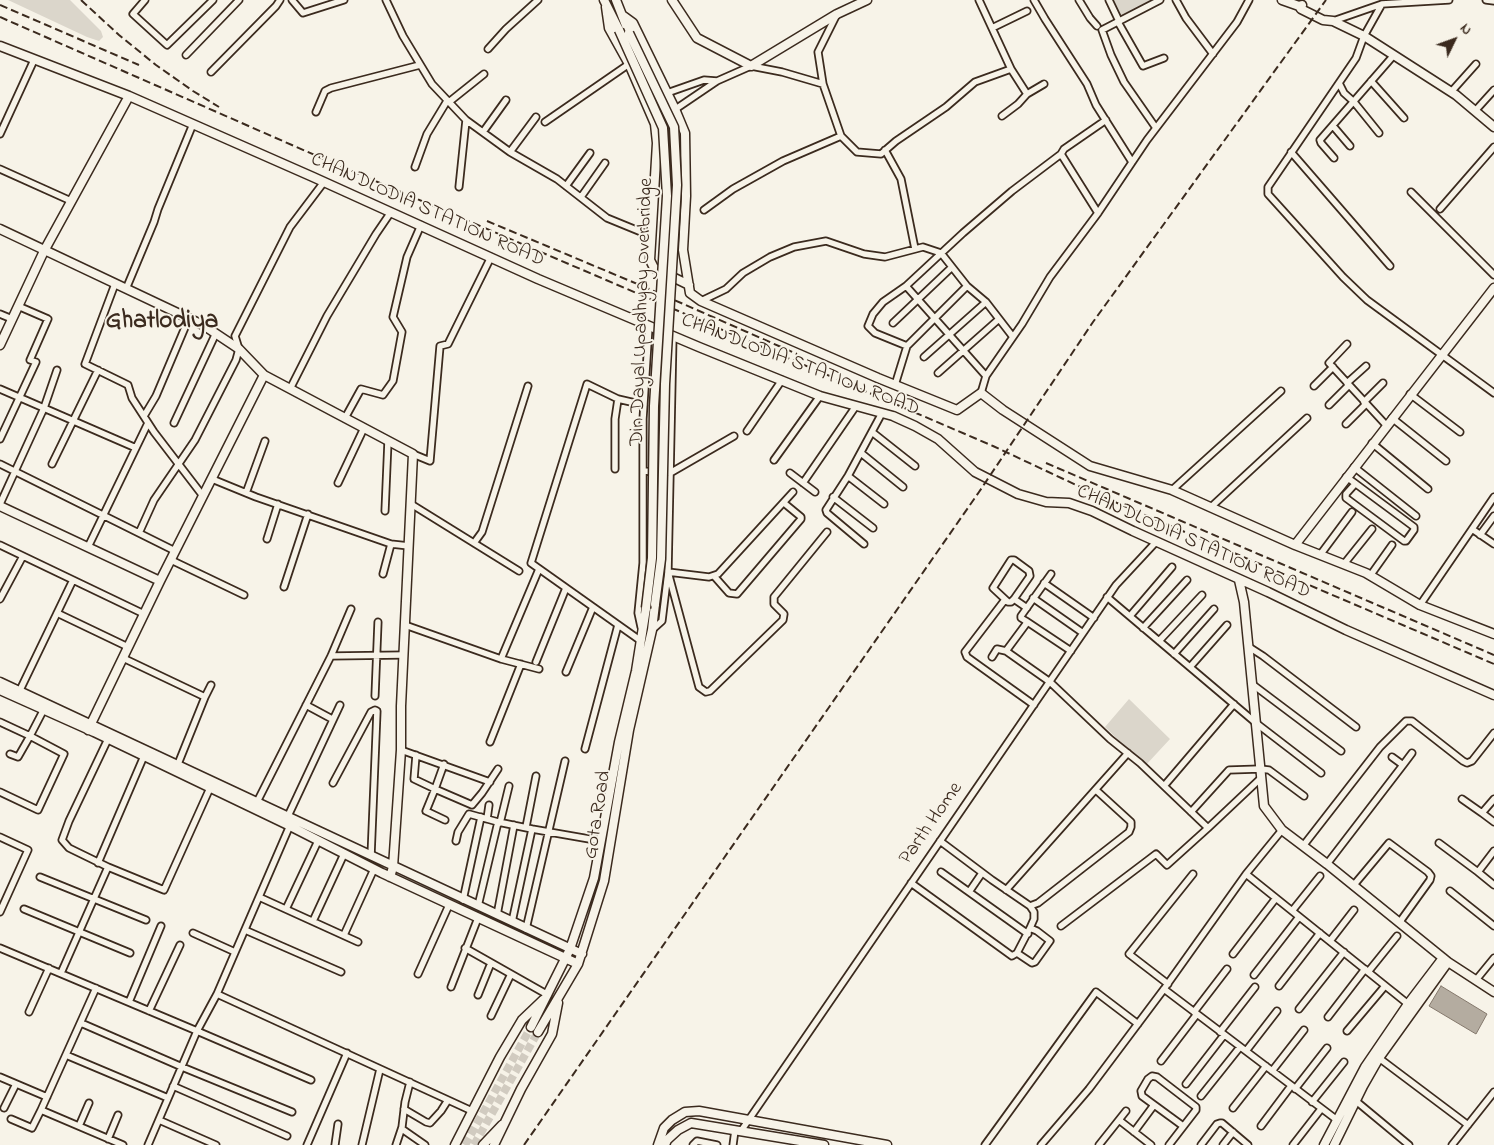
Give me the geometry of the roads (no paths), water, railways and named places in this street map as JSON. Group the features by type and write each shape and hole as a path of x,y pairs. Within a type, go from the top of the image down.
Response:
{"street":[{"path":"145,0 133,14 168,45 213,0"},
{"path":"186,55 239,0"},
{"path":"211,72 280,0"},
{"path":"292,0 304,13 344,0"},
{"path":"386,0 403,36 432,84 466,120 510,152 566,186 607,218 651,236"},
{"path":"526,0 530,7"},
{"path":"488,49 506,28 538,0"},
{"path":"616,0 622,15 632,23 675,108 685,133 686,196 683,250 690,293 701,301 957,410 981,393 986,376 1013,337 1050,277 1098,213 1156,128 1237,22 1249,0"},
{"path":"674,0 698,38 751,66 782,72 823,84"},
{"path":"655,124 675,108 717,81 751,66 837,14 867,0"},
{"path":"979,0 1011,69 1028,94"},
{"path":"1034,0 1044,19 1087,84 1096,105 1132,162"},
{"path":"1079,0 1097,26"},
{"path":"1109,0 1118,22 1143,66 1164,58"},
{"path":"1156,128 1124,82 1102,30 1160,0"},
{"path":"1176,0 1186,18 1213,54"},
{"path":"1282,0 1299,6 1300,9 1323,20 1330,20 1382,4 1449,0"},
{"path":"1486,0 1494,1"},
{"path":"605,3 609,28 629,64 655,124 657,144 650,260 654,268 689,285"},
{"name":"Din Dayal Upadhyay Overbridge","path":"605,3 663,128 667,196 654,406 652,558 642,631"},
{"path":"1382,4 1364,36 1356,58 1268,187 1268,194 1343,277 1367,300 1494,393"},
{"path":"992,28 1027,12"},
{"path":"837,14 818,52 823,84 841,136 857,152 881,154 975,82 1011,69"},
{"name":"Din Dayal Upadhyay Overbridge","path":"622,15 674,127 677,186 665,384 661,559 652,630"},
{"path":"1330,20 1364,36 1451,92 1494,127"},
{"name":"CHANDLODIA STATION ROAD","path":"0,46 129,96 491,258 673,336 820,396 882,413 915,426 938,439 975,472 1018,494 1046,502 1069,503 1092,511 1428,668 1494,695"},
{"path":"1334,158 1320,140 1394,55"},
{"path":"0,134 34,60"},
{"path":"545,122 629,64"},
{"path":"1451,92 1476,64"},
{"path":"316,112 325,91 331,88 420,65"},
{"path":"415,166 427,134 448,102 484,74"},
{"path":"667,93 704,80 717,81"},
{"path":"1371,82 1404,118"},
{"path":"1339,83 1344,93 1354,102 1379,133"},
{"path":"1002,116 1028,94 1044,84"},
{"path":"1475,111 1494,90"},
{"path":"0,345 44,250 129,96"},
{"path":"483,132 506,100"},
{"path":"510,152 536,117"},
{"path":"459,187 466,120"},
{"path":"907,346 875,333 868,326 873,314 883,302 906,286 1012,191 1061,154 1064,149 1106,120"},
{"path":"126,288 193,124"},
{"path":"1333,126 1350,146"},
{"path":"704,210 733,189 782,161 841,136"},
{"path":"1440,209 1494,147"},
{"path":"885,150 901,179 915,249"},
{"path":"1291,152 1390,266"},
{"path":"566,186 590,153"},
{"path":"1061,154 1098,213"},
{"path":"581,197 605,163"},
{"path":"0,169 71,201"},
{"path":"139,533 154,500 195,440 236,360 239,349 235,336 290,227 324,182"},
{"path":"1411,192 1494,275"},
{"path":"290,388 327,316 391,212"},
{"path":"345,418 360,389 383,395 393,381 402,332 393,317 407,257 421,226"},
{"path":"0,229 190,318 239,349 264,375 413,454 430,461 440,346 448,344 491,258"},
{"path":"701,301 726,289 743,273 770,257 794,247 826,241 864,254 885,257 923,247 941,253 967,286 986,302 1013,337"},
{"path":"893,323 952,267"},
{"path":"115,284 86,364 128,385 132,398 148,423 203,496"},
{"path":"906,286 986,376"},
{"path":"895,385 907,346 967,286"},
{"path":"1295,545 1372,443 1494,288"},
{"path":"924,357 986,302"},
{"path":"0,438 36,362 30,360 48,319 18,306"},
{"path":"0,314 12,319"},
{"path":"144,416 156,396 190,318"},
{"path":"938,373 999,320"},
{"path":"642,631 638,613 643,563 644,405 649,326"},
{"path":"174,423 216,333"},
{"path":"652,630 662,621 668,572 673,336"},
{"path":"1348,344 1329,363 1386,426"},
{"path":"1329,405 1366,366"},
{"path":"1314,386 1333,367"},
{"path":"57,370 44,408 0,505 160,581"},
{"path":"52,464 98,370"},
{"path":"90,727 160,581 264,375"},
{"path":"746,432 782,380"},
{"path":"1346,424 1383,383"},
{"path":"641,641 531,563 587,384 618,399 644,405"},
{"path":"474,543 482,532 528,386"},
{"path":"0,389 136,448"},
{"path":"1172,490 1281,392"},
{"path":"981,393 1003,410 1090,466 1172,490 1370,576 1420,605 1494,634"},
{"path":"1410,394 1460,432"},
{"path":"774,460 820,396"},
{"path":"615,469 615,419 618,399"},
{"path":"803,483 856,406"},
{"path":"864,544 827,513 826,508 848,476 882,413"},
{"path":"1211,507 1307,418"},
{"path":"1392,418 1446,461"},
{"path":"88,547 102,514 148,423"},
{"path":"338,483 364,428"},
{"path":"872,432 915,466"},
{"path":"643,471 670,473 734,436"},
{"path":"246,493 265,440"},
{"path":"385,510 388,441"},
{"path":"1372,443 1428,489"},
{"path":"861,453 903,487"},
{"path":"390,877 393,867 402,750 401,706 413,454"},
{"path":"0,464 175,551"},
{"path":"1354,467 1416,516"},
{"path":"790,473 815,492"},
{"path":"848,476 884,504"},
{"path":"1346,477 1414,527 1406,541 1404,542 1346,498 1346,494 1355,484"},
{"path":"212,479 246,493 391,544 408,546"},
{"path":"668,572 714,576 718,574 793,492"},
{"path":"1420,605 1494,497"},
{"path":"833,498 873,528"},
{"path":"714,576 730,593 737,594 801,519 801,516 784,503"},
{"path":"267,539 278,504"},
{"path":"411,504 519,571"},
{"path":"1320,555 1352,512"},
{"path":"284,587 308,514"},
{"path":"1480,535 1494,516"},
{"path":"1344,564 1372,529"},
{"path":"1472,529 1494,544"},
{"path":"668,572 699,687 706,692 710,691 783,620 784,614 774,604 774,597 827,532"},
{"name":"Parth Home","path":"738,1130 748,1120 1107,597 1156,542"},
{"path":"383,574 391,544"},
{"path":"0,545 144,614"},
{"path":"1370,576 1392,545"},
{"path":"0,599 23,556"},
{"path":"171,560 244,595"},
{"path":"1011,560 1014,560 1029,571 1030,576 1014,599 1008,602 993,588 1011,560"},
{"path":"1130,616 1172,567"},
{"path":"501,659 540,569"},
{"path":"1051,574 1021,618 1071,651"},
{"path":"20,690 73,580"},
{"path":"1144,628 1187,580"},
{"path":"1239,580 1244,602 1264,806 1282,830 1446,960 1494,992"},
{"path":"1044,583 1094,618"},
{"path":"536,662 566,588"},
{"path":"1159,641 1202,595"},
{"path":"1107,597 1256,723 1321,773"},
{"path":"1033,598 1083,633"},
{"path":"1014,599 1027,608"},
{"path":"1004,601 965,652 967,657 1034,705"},
{"path":"566,672 593,607"},
{"path":"257,802 332,656 351,609"},
{"path":"1174,654 1214,609"},
{"path":"57,613 128,647"},
{"path":"375,696 378,622"},
{"path":"1006,651 1026,622"},
{"path":"585,749 618,624"},
{"path":"405,625 501,659 539,669"},
{"path":"1190,667 1227,626"},
{"name":"Gota Road","path":"642,631 636,671 619,742 594,878 570,949 534,1030 558,999 578,964 604,881 629,730 652,630"},
{"path":"1248,648 1262,656 1356,727"},
{"path":"992,657 997,649 1006,651 1050,682 1208,828"},
{"path":"332,656 403,655"},
{"path":"123,658 205,697"},
{"path":"490,742 521,664"},
{"path":"0,682 20,690 90,727 108,739 290,826 390,877 578,964"},
{"path":"1252,684 1341,751"},
{"path":"178,764 211,685"},
{"path":"0,690 178,764 463,900 582,954"},
{"path":"1164,786 1234,704"},
{"path":"306,705 332,719"},
{"path":"148,1145 245,930 290,826 290,817 332,719 340,705"},
{"path":"10,754 18,757 44,709"},
{"path":"333,783 371,712 377,711 371,856"},
{"path":"1303,846 1380,747 1406,721 1412,721 1467,763 1472,760 1494,734"},
{"path":"0,722 64,754 38,810 0,792"},
{"path":"108,739 69,821 62,840 69,848 98,863 164,890 210,788"},
{"path":"402,750 490,782"},
{"path":"1006,890 1128,753"},
{"path":"1327,864 1412,754"},
{"path":"416,755 414,780 472,805 498,769"},
{"path":"98,863 144,756"},
{"path":"1392,757 1403,765"},
{"path":"526,929 565,761"},
{"path":"444,764 426,812 445,820"},
{"path":"1191,812 1229,770 1260,769 1273,772 1304,796"},
{"path":"512,922 529,828 536,776"},
{"path":"1061,926 1156,854 1167,865 1261,778"},
{"path":"478,906 509,786"},
{"path":"1030,906 1038,903 1129,832 1131,822 1096,790"},
{"path":"1482,813 1494,799"},
{"path":"1462,800 1494,822"},
{"path":"463,900 489,805"},
{"path":"456,841 458,832 470,814 499,822 601,841"},
{"path":"497,915 514,825"},
{"path":"1041,1145 1089,1089 1246,874 1282,830"},
{"path":"0,838 28,850 0,912"},
{"path":"286,909 318,841"},
{"path":"911,883 1012,956 1017,953 1034,919 1034,912 1030,906 940,841"},
{"path":"1353,886 1389,842 1428,872 1432,878 1399,923"},
{"path":"1439,843 1494,885"},
{"path":"1478,872 1494,851"},
{"path":"313,921 344,854"},
{"path":"61,973 108,867"},
{"path":"344,935 374,869"},
{"path":"941,872 1029,931 1049,939 1049,943 1035,962 1032,963 1017,953"},
{"path":"970,892 982,873"},
{"path":"1192,874 1129,954 1196,1013 1337,1120"},
{"path":"1246,874 1408,1004"},
{"path":"40,876 146,920"},
{"path":"1292,911 1320,876"},
{"path":"1450,892 1494,926"},
{"path":"259,896 358,942"},
{"path":"1233,954 1276,898"},
{"path":"418,974 449,905"},
{"path":"24,909 130,953"},
{"path":"1330,941 1354,910"},
{"path":"1254,974 1299,917"},
{"path":"451,987 478,918"},
{"path":"129,1002 161,926"},
{"path":"245,930 341,972"},
{"path":"193,933 235,952"},
{"path":"1278,986 1320,933"},
{"path":"1328,1017 1396,936"},
{"path":"149,1011 180,945"},
{"path":"0,948 311,1080"},
{"path":"455,1145 500,1057 522,1020 548,995 465,948"},
{"path":"1299,1009 1344,952"},
{"path":"1476,980 1494,958"},
{"path":"1324,1145 1365,1067 1408,1004 1446,960"},
{"path":"1334,1145 1379,1058 1446,960"},
{"path":"478,995 492,962"},
{"path":"29,1012 49,968"},
{"path":"1161,1061 1227,969"},
{"path":"491,1016 511,974"},
{"path":"1347,1031 1385,986"},
{"path":"1186,1084 1255,987"},
{"path":"11,1119 32,1128 96,988"},
{"path":"985,1145 1096,992 1138,1024"},
{"path":"217,994 472,1110"},
{"path":"494,1145 521,1089 552,1034 558,999"},
{"path":"1246,1051 1277,1011"},
{"path":"81,1023 292,1112"},
{"path":"1272,1071 1304,1030"},
{"path":"1201,1096 1240,1047"},
{"path":"1261,1126 1327,1048"},
{"path":"308,1145 347,1053"},
{"path":"66,1055 168,1098"},
{"path":"1379,1058 1468,1125"},
{"path":"1312,1102 1344,1062"},
{"path":"1233,1108 1266,1066"},
{"path":"362,1145 380,1069"},
{"path":"1169,1145 1184,1126 1196,1110 1196,1106 1157,1077 1152,1076 1148,1079 1141,1094 1184,1126"},
{"path":"0,1077 47,1097"},
{"path":"396,1145 402,1129 410,1082"},
{"path":"4,1108 16,1084"},
{"path":"173,1086 287,1136"},
{"path":"1452,1145 1494,1092"},
{"path":"404,1109 430,1123 448,1100"},
{"path":"1356,1101 1409,1145"},
{"path":"79,1126 89,1103"},
{"path":"1134,1132 1154,1105"},
{"path":"1293,1145 1321,1109"},
{"path":"41,1110 123,1145"},
{"path":"658,1145 664,1128 672,1120 685,1112 699,1111 887,1145"},
{"path":"1099,1145 1126,1111"},
{"path":"108,1139 118,1115"},
{"path":"159,1120 216,1145"},
{"path":"1119,1120 1151,1145"},
{"path":"482,1145 506,1121"},
{"path":"665,1145 667,1140 678,1130 691,1123 824,1145"},
{"path":"1201,1145 1220,1123 1234,1132 1248,1145"},
{"path":"335,1145 338,1124"},
{"path":"402,1129 425,1145"},
{"path":"733,1145 738,1130"},
{"path":"1223,1145 1234,1132"},
{"path":"693,1145 697,1142 718,1145"}],"tunnel":[{"path":"465,1145 531,1027"},
{"path":"474,1145 538,1032"}],"railway":[{"path":"81,0 119,35 156,65 219,107"},
{"path":"524,1145 979,492 1093,322 1326,0"},
{"path":"0,5 139,65"},
{"path":"0,17 317,156 993,446 1089,491 1494,664"},
{"path":"487,221 647,288 797,354"},
{"path":"1046,463 1494,655"}],"district":[{"name":"Ghatlodiya","path":"162,323"}]}
